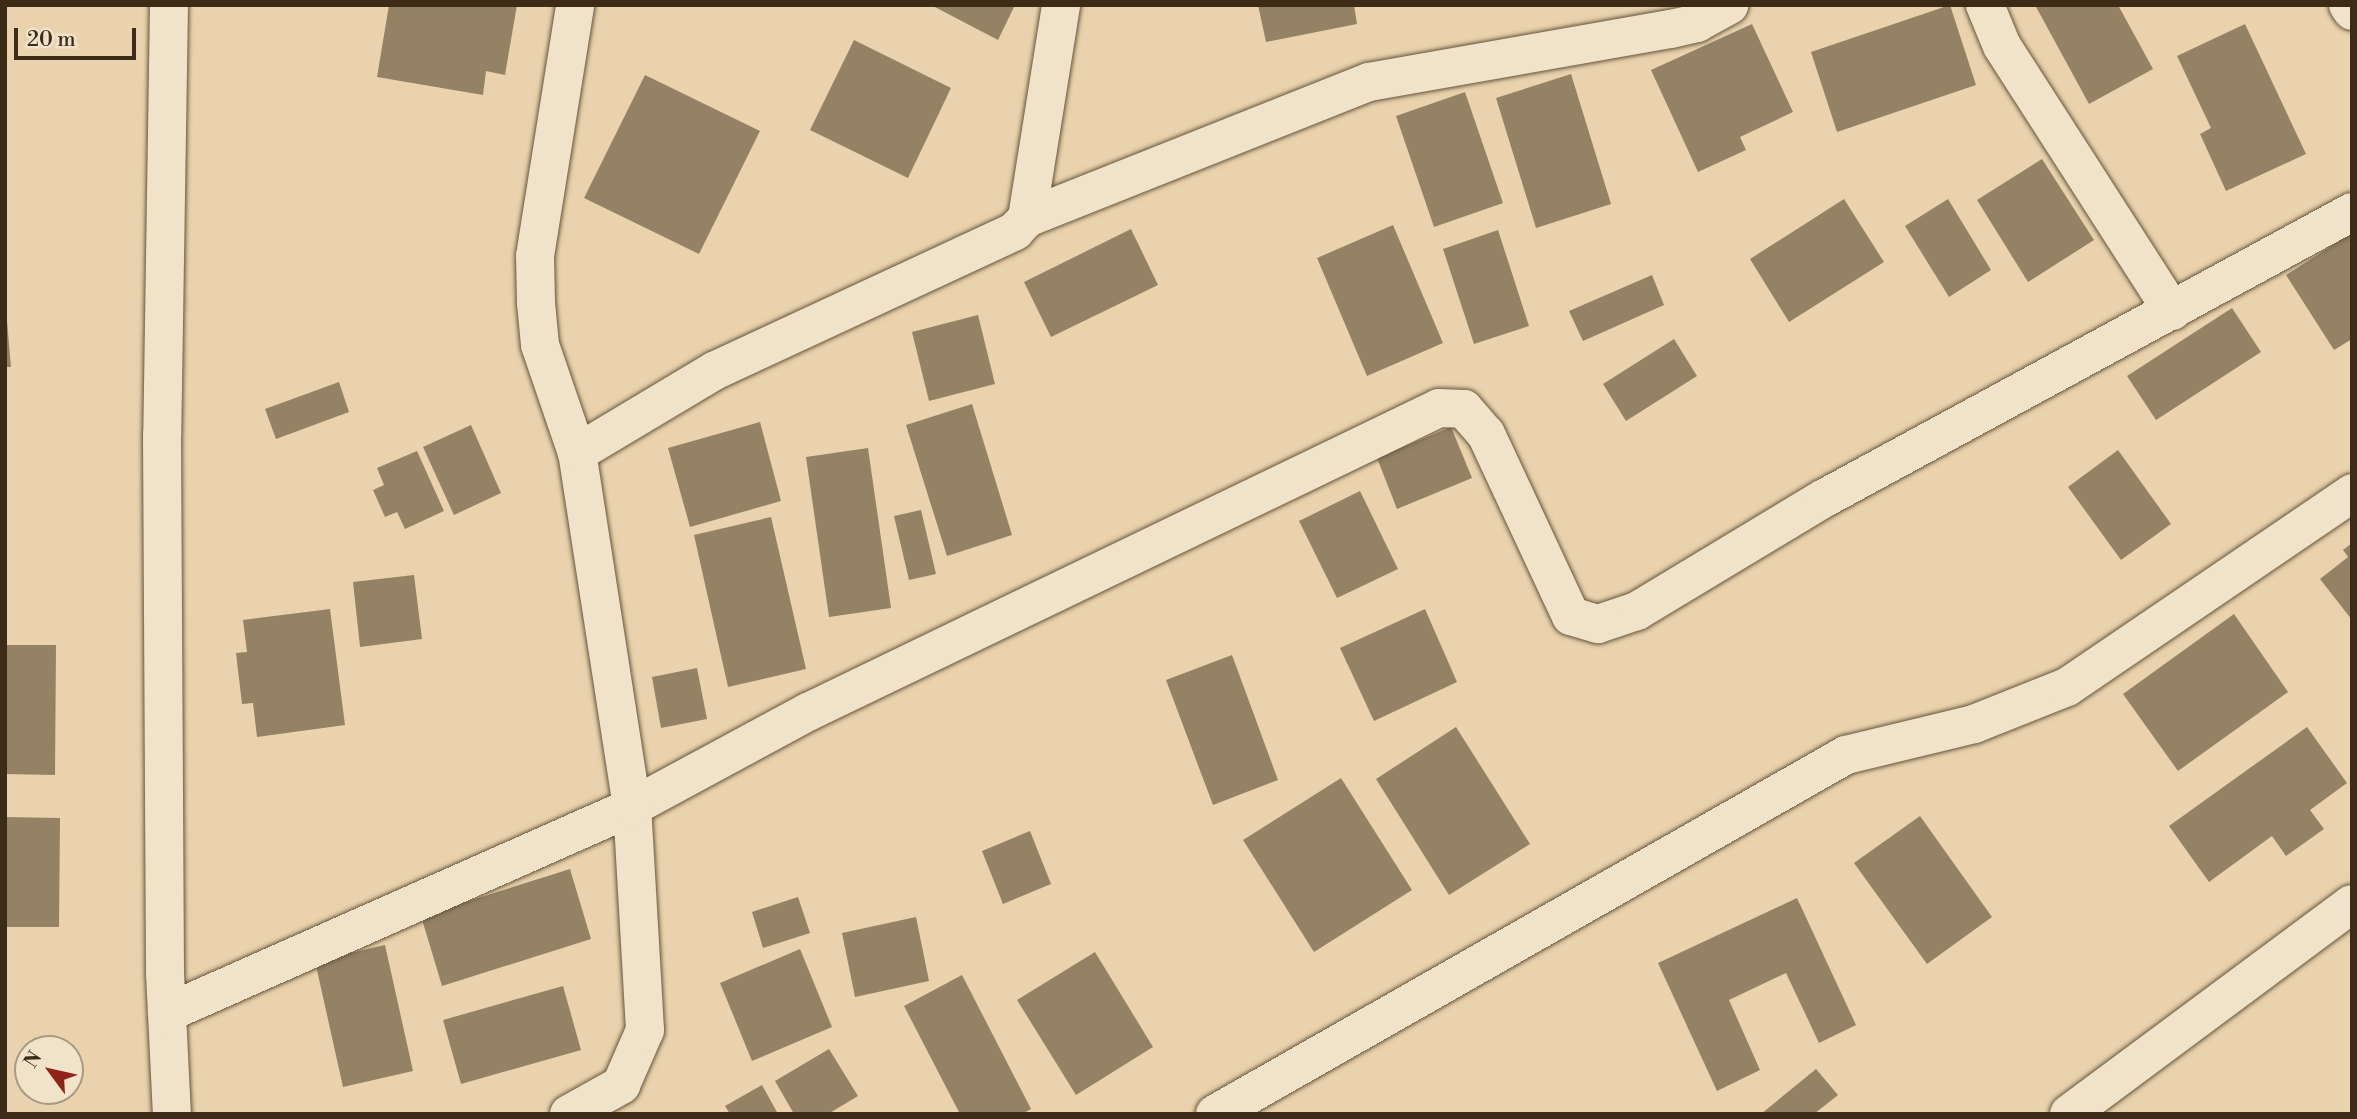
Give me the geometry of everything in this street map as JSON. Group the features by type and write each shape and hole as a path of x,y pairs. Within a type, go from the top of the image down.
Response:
{"street":[{"path":"169,5 162,435 167,1013 172,1114"},
{"path":"569,1114 621,1085 645,1030 632,807 577,453 540,345 535,256 575,5"},
{"path":"1027,218 1061,5"},
{"path":"577,453 714,371 1014,231 1027,218 1369,82 1671,29 1698,23 1729,5"},
{"path":"1985,5 2002,46 2172,311"},
{"path":"2348,5 2352,10"},
{"path":"167,1013 632,807 808,712 1438,408 1464,410 1486,434 1571,616 1598,624 1637,611 1821,500 2352,212"},
{"path":"1215,1114 1846,755 1973,724 2067,687 2352,493"},
{"path":"2069,1114 2352,904"}],"building":[{"path":"389,5 517,5 505,75 486,71 483,95 377,77"},
{"path":"931,5 1015,5 998,40"},
{"path":"1258,5 1354,5 1357,24 1266,42"},
{"path":"1950,5 1976,85 1837,132 1811,52"},
{"path":"2035,5 2118,5 2153,69 2089,104"},
{"path":"1752,24 1793,112 1740,137 1746,150 1698,172 1651,70"},
{"path":"2245,24 2306,154 2226,191 2200,134 2211,128 2177,56"},
{"path":"854,40 951,88 908,178 810,130"},
{"path":"1571,74 1611,204 1536,228 1496,98"},
{"path":"645,75 760,131 699,254 584,198"},
{"path":"1465,92 1503,203 1434,227 1396,116"},
{"path":"2042,159 2094,240 2028,282 1977,200"},
{"path":"1844,199 1884,262 1789,322 1750,259"},
{"path":"1948,199 1991,270 1949,297 1905,226"},
{"path":"1393,225 1443,343 1367,376 1317,258"},
{"path":"1131,229 1158,285 1051,337 1024,282"},
{"path":"1498,230 1529,326 1474,344 1443,249"},
{"path":"2352,233 2352,339 2334,350 2286,275"},
{"path":"1652,275 1664,305 1583,341 1569,311"},
{"path":"5,298 11,367 5,367"},
{"path":"2232,308 2261,352 2156,420 2127,376"},
{"path":"978,315 995,384 929,401 912,332"},
{"path":"1674,339 1697,376 1626,421 1603,384"},
{"path":"339,382 349,412 276,439 265,409"},
{"path":"972,404 1012,535 947,556 906,425"},
{"path":"760,422 781,501 690,527 668,448"},
{"path":"471,425 501,493 454,515 423,447"},
{"path":"1451,427 1472,478 1397,509 1377,458"},
{"path":"868,448 891,608 829,617 806,457"},
{"path":"2118,450 2171,524 2121,560 2068,487"},
{"path":"417,451 444,511 405,529 397,512 385,517 373,490 384,485 377,468"},
{"path":"1360,491 1398,569 1337,598 1299,521"},
{"path":"921,510 936,574 909,580 894,516"},
{"path":"771,517 806,669 728,687 694,535"},
{"path":"2352,543 2352,620 2320,579 2348,557 2343,550"},
{"path":"414,575 422,639 360,647 353,582"},
{"path":"330,609 345,725 257,737 253,703 242,704 236,653 247,652 243,620"},
{"path":"1425,609 1457,682 1374,721 1340,648"},
{"path":"2234,614 2288,692 2178,771 2123,694"},
{"path":"5,645 56,645 55,775 5,774"},
{"path":"1232,655 1278,780 1213,805 1166,680"},
{"path":"697,668 707,719 661,728 652,677"},
{"path":"1456,727 1530,844 1449,895 1376,779"},
{"path":"2307,727 2347,783 2310,810 2324,829 2286,856 2272,836 2209,882 2169,826"},
{"path":"1341,778 1412,890 1314,952 1243,840"},
{"path":"1920,816 1992,917 1927,964 1854,863"},
{"path":"5,817 60,818 59,927 5,927"},
{"path":"1030,831 1051,884 1003,904 982,851"},
{"path":"570,869 591,939 442,986 421,916"},
{"path":"798,897 810,933 763,948 752,912"},
{"path":"1797,898 1856,1025 1819,1043 1786,973 1729,1000 1760,1070 1717,1091 1658,963"},
{"path":"916,917 929,981 855,997 842,933"},
{"path":"385,945 413,1071 343,1087 315,961"},
{"path":"800,949 832,1027 752,1061 720,983"},
{"path":"1095,952 1153,1047 1076,1095 1017,1000"},
{"path":"962,975 1031,1109 1022,1114 960,1114 904,1006"},
{"path":"563,986 581,1050 461,1084 443,1020"},
{"path":"829,1049 858,1096 828,1114 794,1114 775,1081"},
{"path":"1816,1069 1838,1095 1814,1114 1761,1114"},
{"path":"762,1085 778,1114 730,1114 725,1106"}]}
